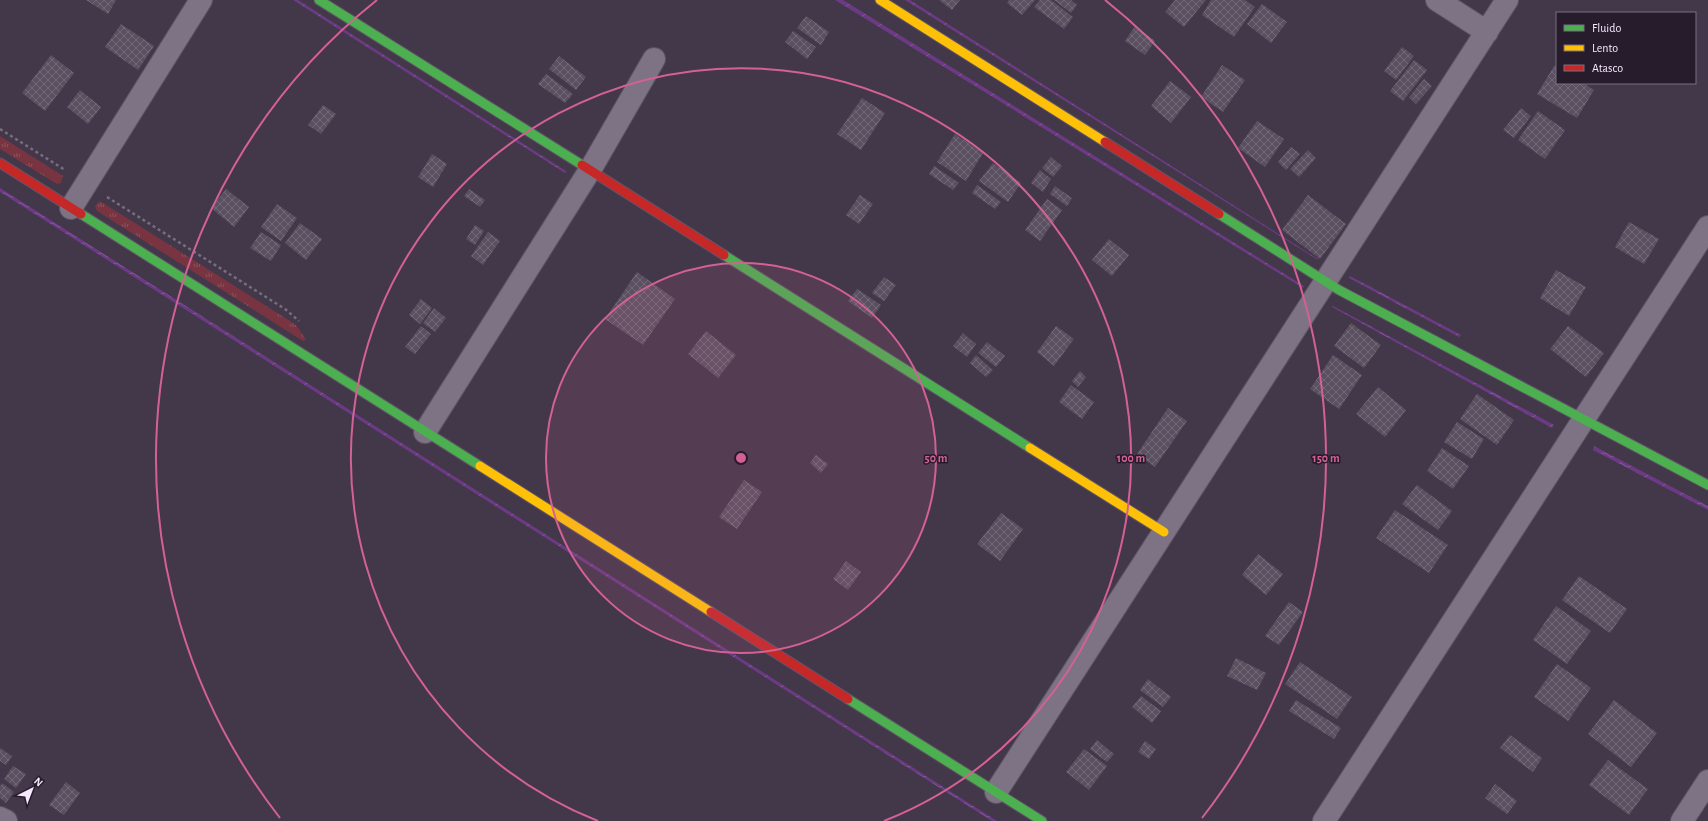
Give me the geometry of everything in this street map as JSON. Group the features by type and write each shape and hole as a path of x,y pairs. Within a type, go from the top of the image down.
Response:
{"street":[{"path":"71,208 200,0"},
{"path":"319,0 1164,532"},
{"path":"880,0 1326,281 1708,485"},
{"path":"1436,0 1487,32"},
{"path":"996,792 1507,0"},
{"path":"425,432 590,170 654,60"},
{"path":"0,163 1042,821"},
{"path":"1324,821 1708,227"},
{"path":"1682,821 1708,781"},
{"path":"0,818 6,821"}],"path":[{"path":"0,129 285,309"}],"green space":[{"path":"0,136 63,176 61,183 57,184 0,149"},
{"path":"100,201 290,321 297,326 306,340 303,341 97,211 95,206"}],"water":[{"path":"293,0 298,0 566,171 565,173"},
{"path":"835,0 843,0 1304,286 1303,288"},
{"path":"905,0 910,0 1318,260"},
{"path":"0,188 997,821 992,821 0,192"},
{"path":"1350,276 1461,335 1459,337 1349,278"},
{"path":"1333,306 1554,425 1552,428 1332,307"},
{"path":"1594,446 1708,506 1708,510 1593,450"}],"building":[{"path":"86,0 116,0 108,14"},
{"path":"939,0 960,0 952,10"},
{"path":"1009,0 1035,0 1022,15 1007,3"},
{"path":"1040,0 1051,0 1073,17 1064,29 1034,7"},
{"path":"1054,0 1071,0 1077,5 1071,13"},
{"path":"1175,0 1206,0 1184,27 1165,12"},
{"path":"1211,0 1245,0 1255,7 1234,37 1202,15"},
{"path":"1262,4 1287,22 1271,43 1247,24"},
{"path":"806,16 829,32 821,45 797,28"},
{"path":"121,24 154,46 138,70 105,47"},
{"path":"1135,26 1155,41 1145,55 1125,41"},
{"path":"793,31 816,47 807,59 785,42"},
{"path":"1402,47 1414,56 1396,80 1384,71"},
{"path":"51,55 74,73 45,111 22,93"},
{"path":"559,56 586,77 576,90 549,69"},
{"path":"1414,60 1427,70 1403,101 1390,91"},
{"path":"1222,65 1245,80 1223,112 1201,97"},
{"path":"1554,66 1556,67 1556,84 1585,84 1594,90 1577,118 1537,94"},
{"path":"546,74 573,94 565,103 538,84"},
{"path":"1424,79 1432,86 1416,104 1409,97"},
{"path":"1170,81 1191,97 1171,123 1151,106"},
{"path":"80,90 101,107 88,124 67,107"},
{"path":"862,98 885,113 861,150 837,134"},
{"path":"323,105 336,114 321,134 308,125"},
{"path":"1521,108 1531,116 1514,138 1503,130"},
{"path":"1538,111 1565,130 1545,159 1518,140"},
{"path":"1257,121 1284,139 1265,167 1238,148"},
{"path":"955,134 983,153 966,181 937,162"},
{"path":"1291,147 1300,154 1286,170 1278,162"},
{"path":"1308,150 1316,158 1299,177 1290,169"},
{"path":"432,154 447,164 433,187 418,177"},
{"path":"1051,157 1062,166 1053,177 1042,168"},
{"path":"993,163 1021,183 1008,202 979,181"},
{"path":"934,166 959,183 953,190 929,174"},
{"path":"1040,170 1051,179 1043,192 1031,183"},
{"path":"977,185 1001,202 995,209 972,193"},
{"path":"1055,186 1072,198 1067,206 1050,194"},
{"path":"226,189 249,207 234,227 211,208"},
{"path":"469,189 485,200 480,207 464,196"},
{"path":"860,195 873,204 859,224 846,215"},
{"path":"1308,195 1346,224 1320,259 1282,230"},
{"path":"1047,199 1062,210 1040,241 1025,230"},
{"path":"277,204 297,218 281,241 261,227"},
{"path":"1629,222 1659,239 1644,264 1615,247"},
{"path":"300,223 322,239 306,260 285,243"},
{"path":"475,225 484,231 475,245 466,239"},
{"path":"261,232 281,245 271,261 250,248"},
{"path":"488,232 500,241 483,265 471,256"},
{"path":"1109,239 1129,255 1112,276 1092,260"},
{"path":"1556,270 1586,287 1569,316 1540,298"},
{"path":"637,272 675,299 643,345 605,319"},
{"path":"884,277 896,285 884,301 872,293"},
{"path":"857,289 881,305 872,318 848,301"},
{"path":"421,299 432,308 420,324 409,315"},
{"path":"434,308 446,318 435,332 423,323"},
{"path":"1351,323 1381,345 1364,368 1334,346"},
{"path":"421,326 431,334 415,354 405,347"},
{"path":"1056,326 1074,339 1054,366 1037,352"},
{"path":"1568,326 1604,353 1586,377 1550,349"},
{"path":"706,331 736,355 718,378 688,354"},
{"path":"963,333 976,344 967,357 953,346"},
{"path":"987,342 1005,356 996,367 978,353"},
{"path":"976,355 993,370 986,377 970,363"},
{"path":"1333,355 1362,375 1339,409 1310,389"},
{"path":"1080,371 1086,377 1078,387 1072,381"},
{"path":"1071,385 1094,402 1082,419 1059,402"},
{"path":"1378,387 1406,410 1385,437 1356,414"},
{"path":"1477,394 1514,420 1497,445 1460,419"},
{"path":"1168,408 1187,421 1155,467 1137,454"},
{"path":"1457,422 1484,439 1472,459 1444,442"},
{"path":"1442,448 1469,466 1453,489 1427,471"},
{"path":"816,455 828,464 821,473 810,463"},
{"path":"744,480 762,492 737,529 719,517"},
{"path":"1417,485 1452,511 1438,530 1402,504"},
{"path":"1395,510 1448,545 1429,573 1376,538"},
{"path":"1001,513 1023,529 1000,561 977,544"},
{"path":"1258,554 1283,574 1266,595 1242,575"},
{"path":"846,561 861,572 848,590 833,579"},
{"path":"1579,576 1627,609 1610,633 1562,600"},
{"path":"1289,602 1303,612 1279,645 1265,636"},
{"path":"1556,606 1591,631 1567,664 1533,640"},
{"path":"1236,658 1266,673 1257,690 1227,676"},
{"path":"1300,662 1352,697 1337,719 1285,684"},
{"path":"1557,664 1591,688 1568,721 1534,697"},
{"path":"1148,679 1171,697 1163,707 1140,690"},
{"path":"1141,696 1161,711 1152,723 1132,707"},
{"path":"1296,700 1341,728 1334,739 1289,711"},
{"path":"1614,700 1657,733 1631,767 1588,734"},
{"path":"1510,735 1542,758 1533,772 1500,748"},
{"path":"1097,740 1114,754 1107,762 1090,749"},
{"path":"1145,741 1156,749 1149,759 1138,752"},
{"path":"0,748 12,756 6,765 0,761"},
{"path":"1084,749 1107,766 1089,790 1066,772"},
{"path":"1608,760 1648,789 1629,815 1589,785"},
{"path":"13,766 26,774 16,788 4,779"},
{"path":"66,782 80,793 64,815 49,805"},
{"path":"2,783 14,792 6,803 0,798 0,786"},
{"path":"1495,784 1517,801 1507,814 1485,798"}],"traffic: fast":[{"path":"319,0 582,165"},
{"path":"81,214 480,466"},
{"path":"1219,214 1339,290 1708,485"},
{"path":"724,255 1030,448"},
{"path":"848,699 1042,821"}],"traffic: slow":[{"path":"880,0 1105,142"},
{"path":"1030,448 1164,532"},
{"path":"480,466 711,612"}],"traffic: jam":[{"path":"1105,142 1219,214"},
{"path":"0,163 81,214"},
{"path":"582,165 724,255"},
{"path":"711,612 848,699"}]}
